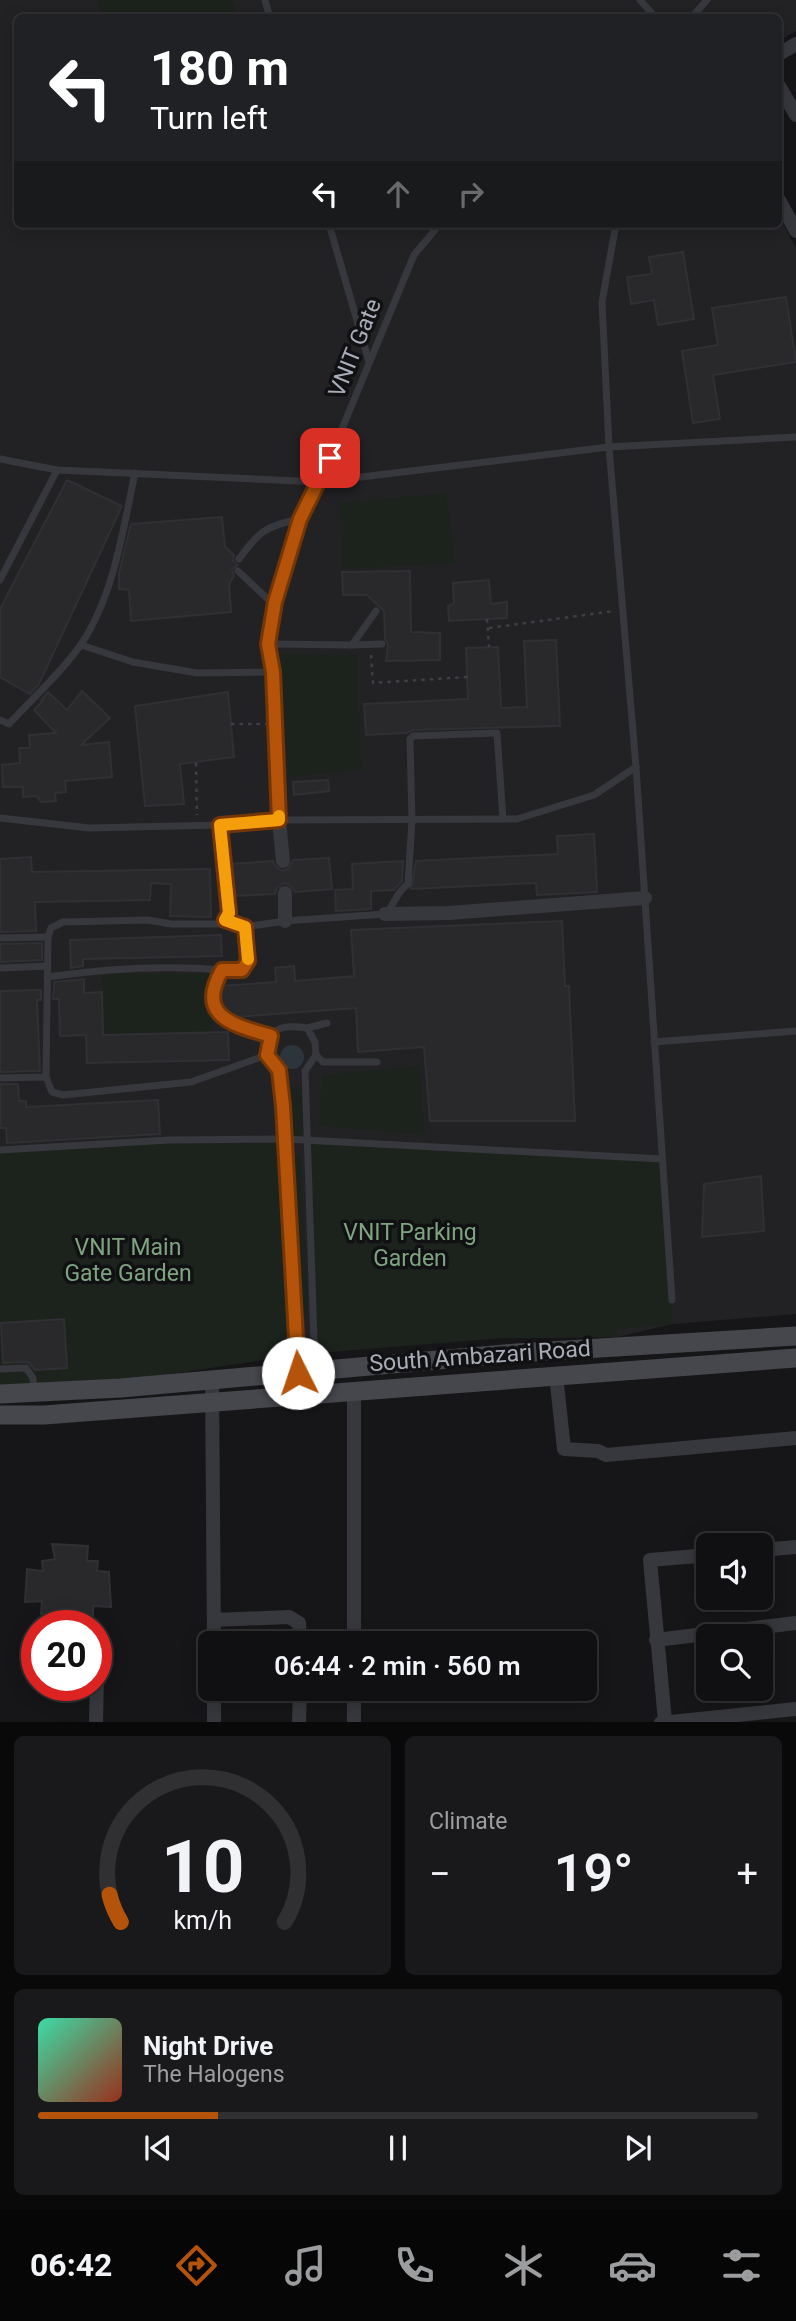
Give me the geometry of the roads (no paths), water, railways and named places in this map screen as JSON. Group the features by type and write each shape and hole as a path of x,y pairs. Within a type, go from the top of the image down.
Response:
{"main road":[{"path":"0,1394 34,1394 212,1380 517,1353 796,1336"},
{"name":"South Ambazari Road","path":"0,1415 44,1415 796,1358"}],"street":[{"path":"782,91 796,116"},
{"path":"782,205 796,230"},
{"path":"279,820 283,861"},
{"path":"285,893 285,920"},
{"path":"385,914 449,913 645,898"},
{"path":"556,1375 564,1449 598,1451 606,1455 796,1438"},
{"path":"212,1380 214,1631"},
{"path":"354,1391 354,1631"},
{"path":"773,1549 796,1547"},
{"path":"696,1556 650,1560 663,1722 796,1709"},
{"path":"214,1620 289,1617 299,1623 299,1631"},
{"path":"656,1640 796,1623"},
{"path":"96,1701 96,1722"},
{"path":"214,1701 214,1722"},
{"path":"299,1722 300,1701"},
{"path":"354,1701 354,1722"}],"lane":[{"path":"640,0 652,14"},
{"path":"695,14 707,0"},
{"path":"330,228 369,363"},
{"name":"VNIT Gate","path":"279,820 273,672 268,644 275,606 300,519 320,482 414,255 437,228"},
{"path":"615,228 602,302 609,447 636,767 672,1300"},
{"path":"0,459 57,470 320,482 609,447 796,437"},
{"path":"0,580 57,470"},
{"path":"0,720 9,724 81,645 99,611 119,551 135,473"},
{"path":"239,559 257,534 273,524 300,519"},
{"path":"238,571 275,606"},
{"path":"352,645 376,611"},
{"path":"268,644 382,644"},
{"path":"81,645 133,662 197,673 273,672"},
{"path":"225,920 245,927 285,920 385,914 401,889 408,884 412,820 410,739 413,736 497,733 503,819"},
{"path":"0,818 89,828 220,825 279,820 517,819 594,796 636,767"},
{"path":"220,825 229,913 222,924 172,924 148,920 63,922 51,928 47,937 46,1077 52,1092 63,1095 164,1087 191,1082 267,1055"},
{"path":"47,977 91,971 200,968 242,970 248,961 245,927"},
{"path":"0,938 47,937"},
{"path":"0,968 48,966"},
{"path":"222,970 213,986 213,1003 223,1018 271,1036"},
{"path":"267,1055 271,1036 289,1025 307,1028 327,1023"},
{"path":"306,1371 305,1071 316,1055 315,1042 307,1028"},
{"path":"654,1042 796,1031"},
{"path":"267,1055 279,1070 306,1371"},
{"path":"316,1055 323,1062 377,1062"},
{"path":"0,1078 46,1077"},
{"path":"0,1150 169,1140 286,1139 662,1159"},
{"path":"0,1369 26,1368 33,1377 34,1394"}],"park label":[{"name":"VNIT Parking Garden","path":"410,1245"},
{"name":"VNIT Main Gate Garden","path":"128,1260"}]}
